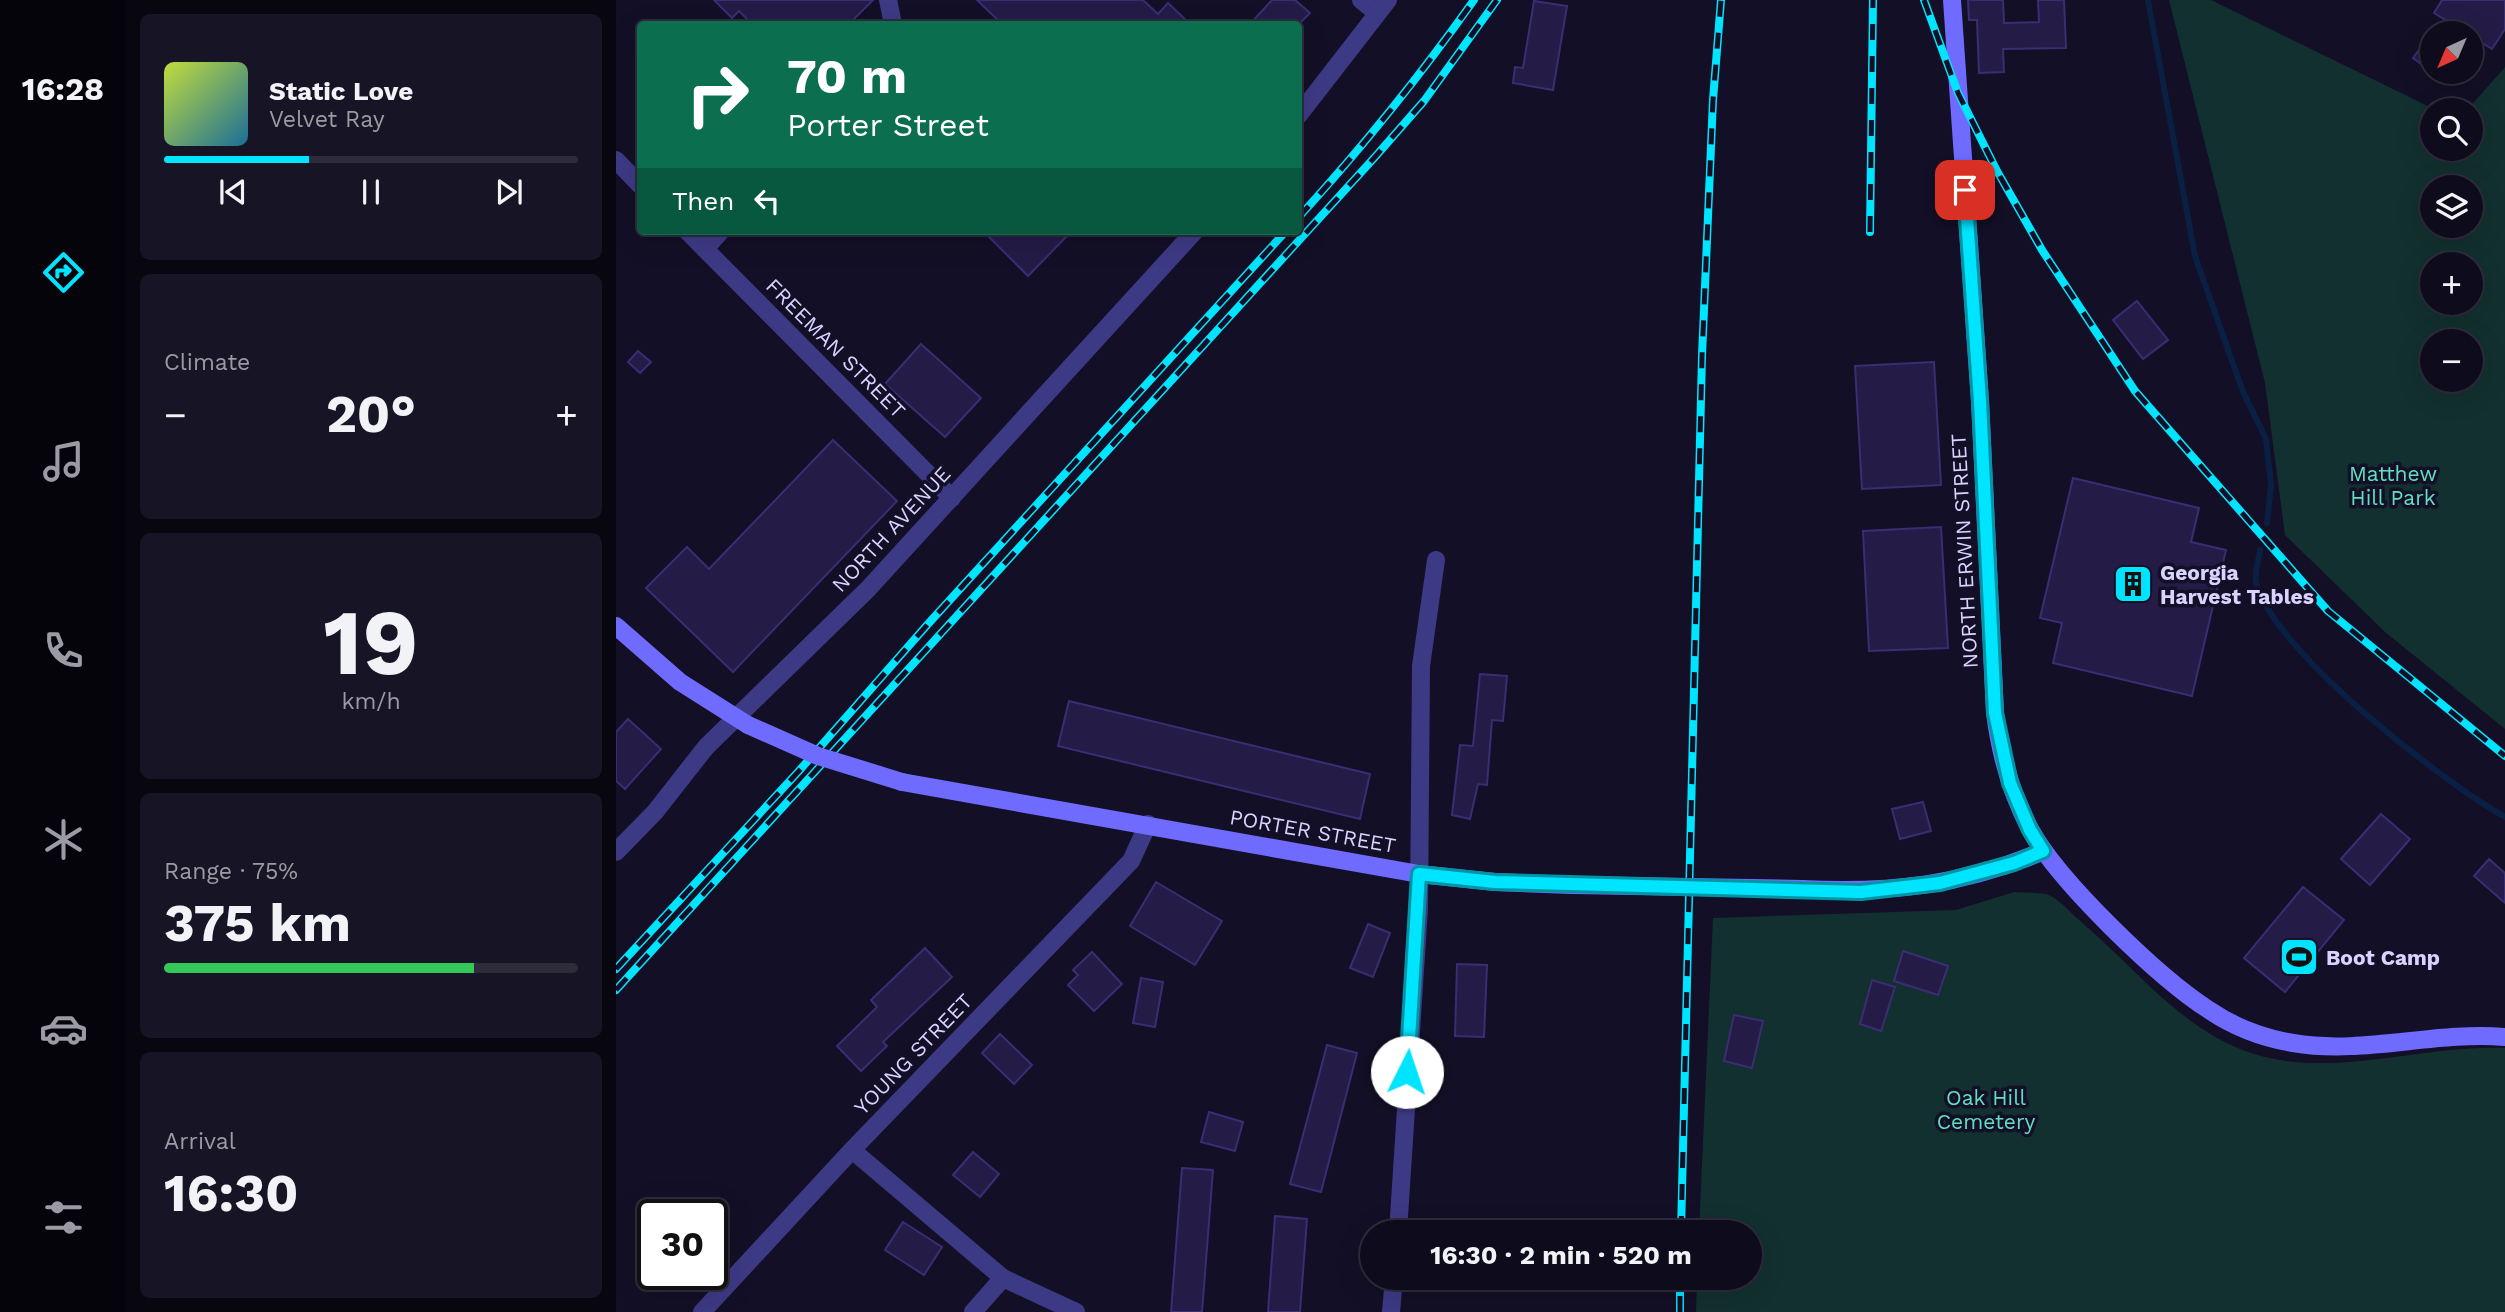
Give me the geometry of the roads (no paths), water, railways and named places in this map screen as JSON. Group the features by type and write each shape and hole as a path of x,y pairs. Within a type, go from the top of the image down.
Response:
{"street":[{"path":"888,0 892,21"},
{"path":"1302,111 1382,7 1362,0"},
{"name":"NORTH ERWIN STREET","path":"1952,0 1980,401 1995,713 2010,783 2030,830 2043,851 2072,884 2172,982 2208,1010 2249,1031 2292,1043 2322,1046 2457,1037 2505,1037"},
{"path":"616,160 637,182"},
{"name":"FREEMAN STREET","path":"691,235 951,498"},
{"path":"705,249 717,235"},
{"name":"NORTH AVENUE","path":"616,852 655,812 706,747 741,722 868,589 1191,235"},
{"path":"1399,1220 1419,874 1421,666 1436,560"},
{"name":"PORTER STREET","path":"616,626 680,682 741,722 818,756 902,782 1419,874 1495,882 1861,892 1917,887 1978,874 2043,851"},
{"name":"YOUNG STREET","path":"702,1312 852,1150 1131,862 1148,824"},
{"path":"852,1150 1003,1278 1076,1312"},
{"path":"973,1312 1003,1278"},
{"path":"1391,1312 1393,1290"}],"waterway":[{"path":"2148,0 2195,256 2243,392 2266,439 2271,485 2267,523"},
{"path":"2260,550 2256,582 2269,610 2293,643 2326,677 2403,745 2477,800 2505,817"}],"railway":[{"path":"1302,213 1389,112 1474,0"},
{"path":"616,990 1375,157 1424,101 1497,0"},
{"path":"1681,1220 1702,356 1713,100 1721,0"},
{"path":"1870,232 1873,0"},
{"path":"1924,0 1958,93 1997,171 2042,250 2135,391 2328,611 2505,756"},
{"path":"616,969 798,772 928,624 1282,235"},
{"path":"1680,1290 1680,1312"}],"place":[{"name":"Georgia Harvest Tables","path":"2133,584"},
{"name":"Boot Camp","path":"2299,957"}],"park label":[{"name":"Matthew Hill Park","path":"2393,485"},
{"name":"Oak Hill Cemetery","path":"1986,1109"}]}
